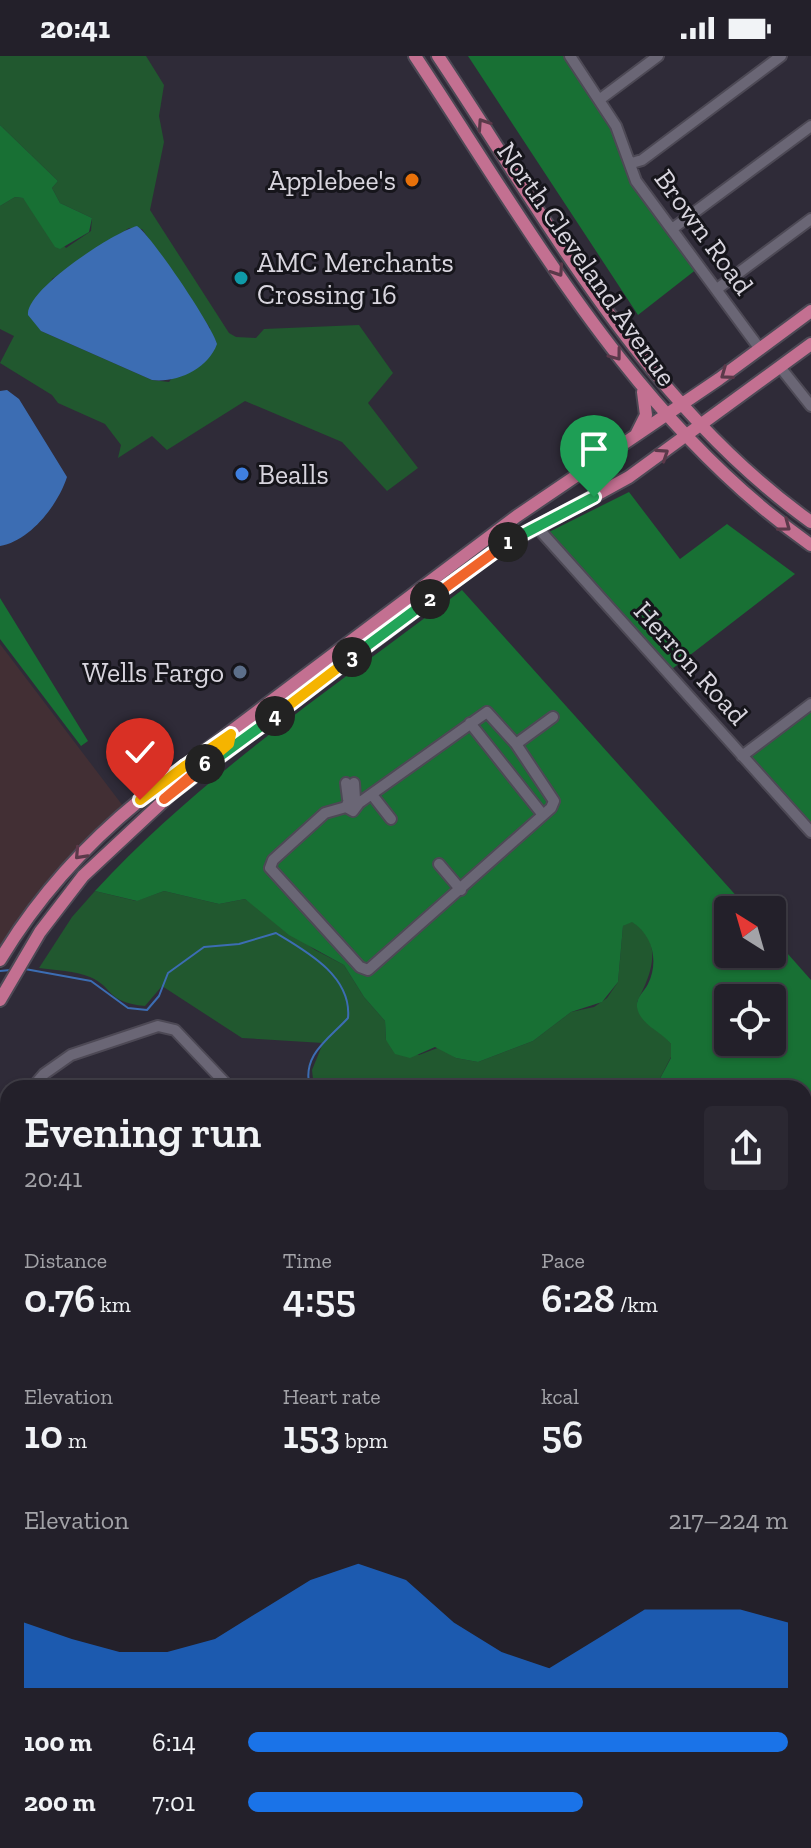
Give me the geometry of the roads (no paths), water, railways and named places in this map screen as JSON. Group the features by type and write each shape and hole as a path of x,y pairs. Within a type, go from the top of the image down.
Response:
{"main road":[{"name":"North Cleveland Avenue","path":"415,56 524,221 641,387 686,439 760,507 811,545"},
{"name":"North Cleveland Avenue","path":"438,56 630,344 701,427 753,476 811,522"},
{"path":"486,163 527,210 542,213"},
{"path":"524,221 540,225 584,276"},
{"path":"1,958 63,872 101,833 517,516 681,406 811,311"},
{"path":"164,799 496,550 629,477 686,439 811,344"},
{"path":"634,437 646,415 641,387"},
{"path":"0,1000 22,959 83,876 164,799 222,751 231,734"}],"street":[{"name":"Brown Road","path":"570,56 599,100 632,163 636,181 760,349"},
{"path":"599,100 658,56"},
{"path":"632,163 642,160 781,56"},
{"path":"672,229 811,126"},
{"path":"717,289 811,219"},
{"path":"780,367 811,406"},
{"name":"Herron Road","path":"536,526 811,832"},
{"path":"742,756 811,704"},
{"path":"489,713 516,744 552,795 554,804 373,969 364,970 270,868 273,860 325,813 373,796 470,723 489,713"},
{"path":"516,744 553,717"},
{"path":"470,723 543,815"},
{"path":"350,783 352,802"},
{"path":"373,796 391,819"},
{"path":"439,864 461,890"},
{"path":"39,1080 71,1055 158,1026 175,1030 222,1080"}],"water":[{"path":"137,226 181,282 217,344 207,361 181,377 152,380 41,331 28,315 31,304 55,277 92,250"},
{"path":"7,390 19,399 67,477 57,499 41,520 22,537 0,546 0,391"}],"waterway":[{"path":"25,969 91,981 128,1008 147,1010 159,996 168,973 204,947 239,944 276,933 325,966 343,990 347,1003 348,1018 318,1048 309,1066 309,1080"},
{"path":"0,971 11,970"}],"place":[{"name":"Applebee's","path":"412,180"},
{"name":"AMC Merchants Crossing 16","path":"241,278"},
{"name":"Bealls","path":"242,474"},
{"name":"Wells Fargo","path":"240,672"}]}
